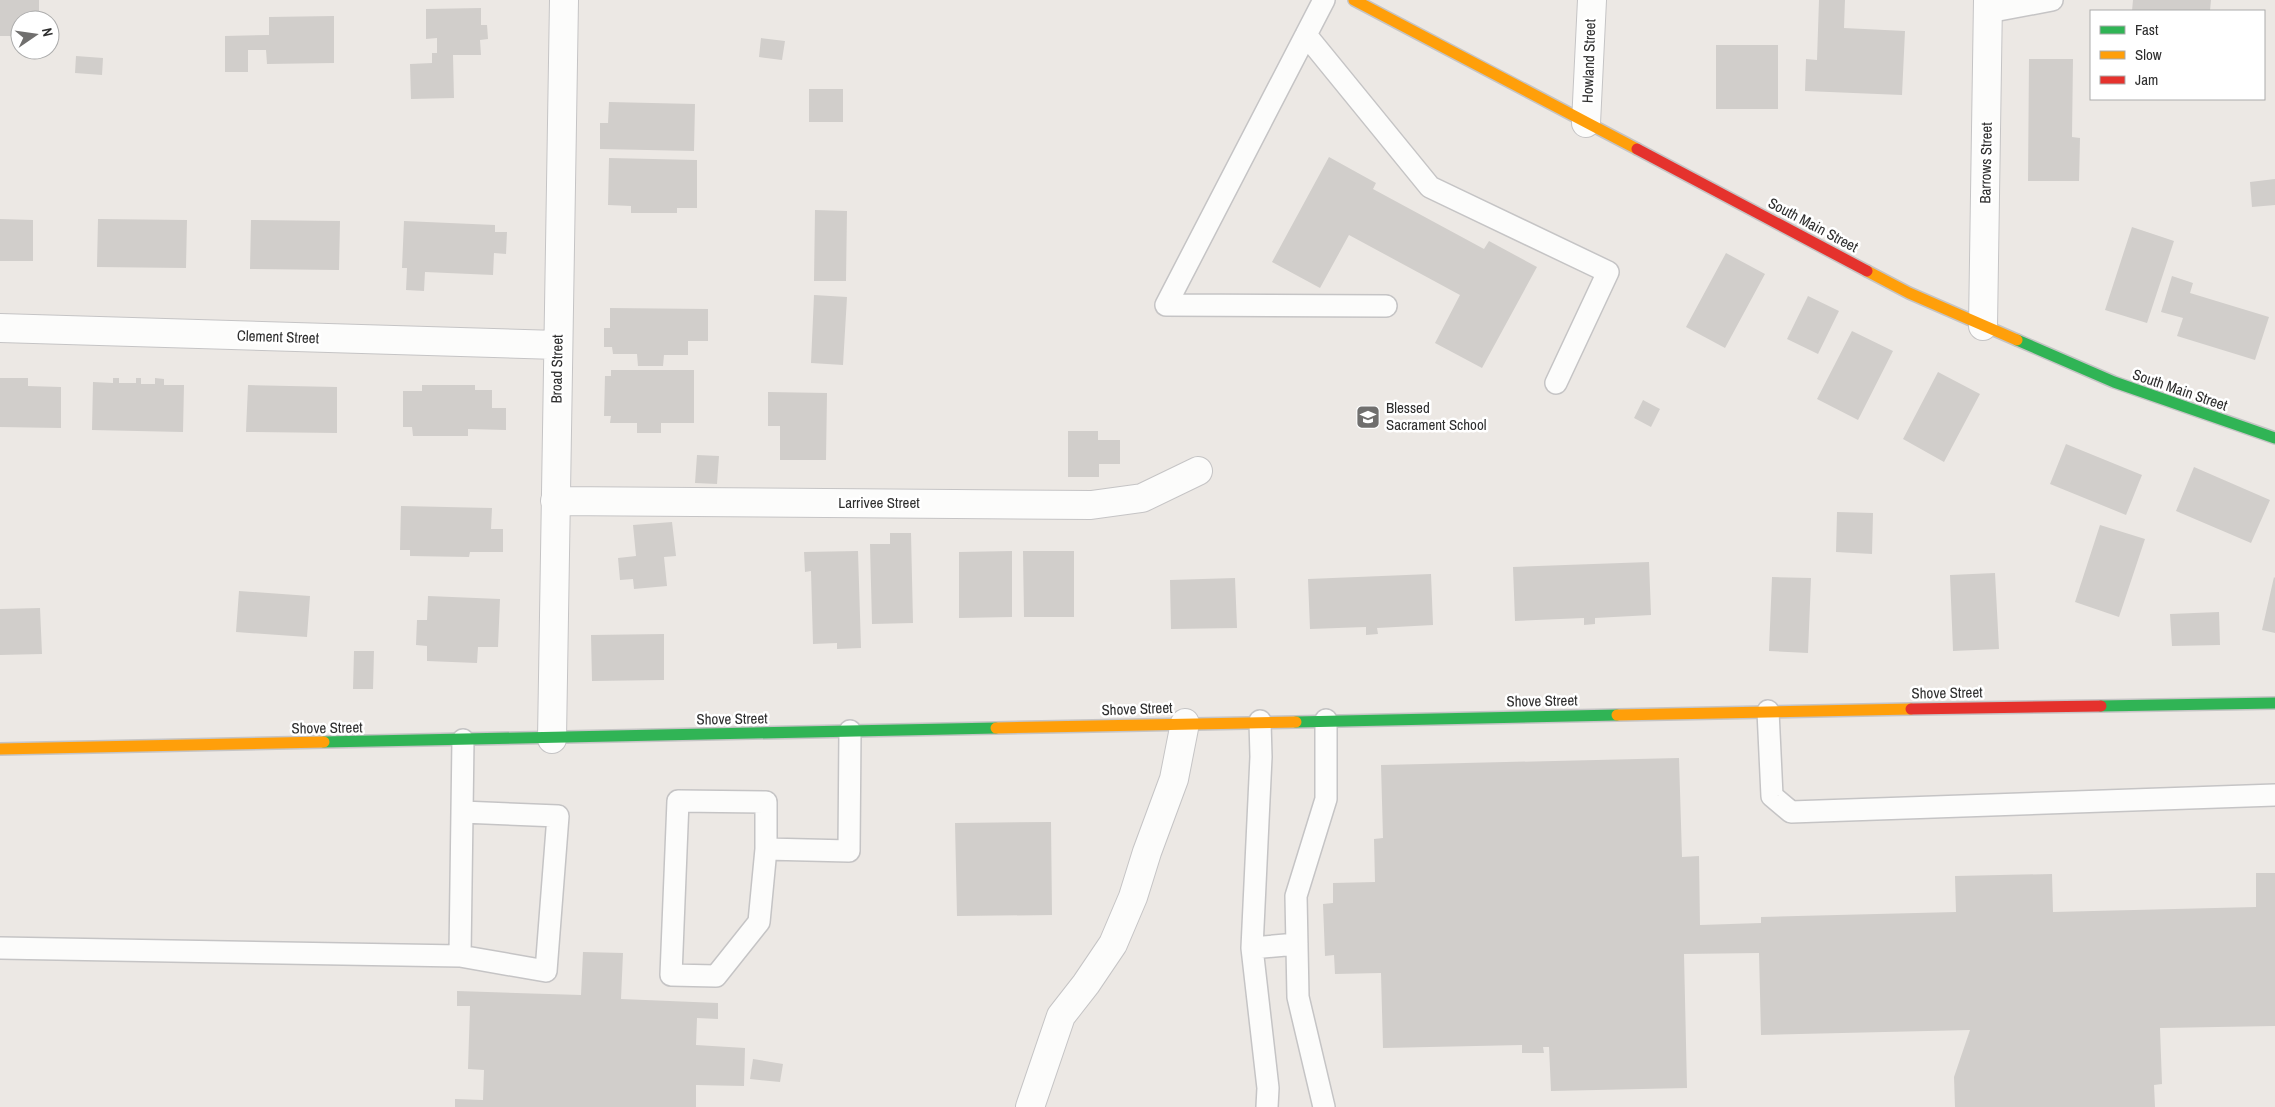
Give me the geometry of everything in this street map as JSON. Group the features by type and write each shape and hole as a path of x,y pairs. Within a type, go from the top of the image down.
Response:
{"street":[{"name":"Broad Street","path":"552,739 564,0"},
{"name":"South Main Street","path":"1354,0 1909,293 2114,382 2275,438"},
{"name":"Howland Street","path":"1586,123 1592,0"},
{"name":"Barrows Street","path":"1983,326 1988,6"},
{"name":"Clement Street","path":"0,328 557,345"},
{"name":"Larrivee Street","path":"555,500 1092,505 1142,498 1198,472"},
{"name":"Shove Street","path":"0,749 552,739 1260,721 2275,703"},
{"path":"1030,1107 1044,1060 1061,1016 1086,984 1113,944 1133,897 1147,852 1174,779 1185,723"}],"lane":[{"path":"1324,0 1166,305 1386,306"},
{"path":"1988,6 2052,0"},
{"path":"1306,36 1430,187 1608,272 1556,383"},
{"path":"1768,711 1772,796 1791,812 2275,795"},
{"path":"1324,1107 1298,997 1296,896 1326,799 1326,720"},
{"path":"1260,721 1261,758 1252,948 1268,1088 1266,1107"},
{"path":"766,849 849,851 850,731"},
{"path":"460,956 463,740"},
{"path":"678,801 766,802 766,849 759,922 716,976 672,975 678,801"},
{"path":"0,948 460,956 546,970 558,816 462,812"},
{"path":"1252,948 1297,944"}],"building":[{"path":"0,0 39,0 39,10 10,10 10,36 0,36"},
{"path":"1819,0 1845,0 1844,28 1905,31 1902,95 1805,91 1806,59 1817,60"},
{"path":"2133,0 2211,0 2210,10 2132,10"},
{"path":"481,8 481,25 487,25 488,39 480,40 481,55 453,55 454,98 411,99 410,64 432,63 432,53 437,53 437,38 426,39 426,9"},
{"path":"334,16 334,63 267,64 266,50 248,50 248,72 225,72 225,36 269,35 269,17"},
{"path":"761,38 785,41 782,60 759,57"},
{"path":"1716,45 1778,45 1778,109 1716,109"},
{"path":"76,56 103,58 102,75 75,73"},
{"path":"2029,59 2073,59 2072,137 2080,138 2079,181 2028,181"},
{"path":"809,89 843,89 843,122 809,122"},
{"path":"609,102 695,104 694,151 600,149 600,123 608,123"},
{"path":"1329,157 1376,183 1373,189 1484,249 1489,241 1537,267 1482,368 1435,343 1460,295 1349,235 1320,288 1272,262"},
{"path":"609,158 697,160 697,208 677,208 677,213 631,213 631,206 608,205"},
{"path":"2275,179 2275,205 2252,207 2250,182"},
{"path":"815,210 847,211 846,281 814,281"},
{"path":"0,219 33,220 33,261 0,261"},
{"path":"98,219 187,220 186,268 97,267"},
{"path":"251,220 340,221 339,270 250,269"},
{"path":"404,221 495,225 495,232 507,232 506,254 494,253 493,275 425,272 424,291 406,290 407,268 402,268"},
{"path":"2132,227 2174,241 2147,323 2105,310"},
{"path":"1726,253 1765,274 1725,348 1686,327"},
{"path":"2172,276 2193,283 2190,293 2269,317 2255,360 2177,336 2183,318 2161,312"},
{"path":"814,295 847,297 843,365 811,363"},
{"path":"1808,296 1839,311 1818,354 1787,339"},
{"path":"610,308 708,309 708,341 688,341 688,355 664,355 663,366 638,366 637,354 613,354 612,347 604,347 604,328 610,328"},
{"path":"1852,331 1893,351 1858,420 1817,399"},
{"path":"611,370 694,370 694,423 661,423 661,433 637,433 637,423 610,423 611,416 604,416 605,376 611,376"},
{"path":"1938,372 1980,394 1944,462 1903,439"},
{"path":"0,378 28,378 28,386 61,387 61,428 0,427"},
{"path":"113,378 119,378 119,383 136,383 136,378 141,378 141,384 155,384 155,378 164,379 164,385 184,385 183,432 92,430 93,382 113,383"},
{"path":"248,385 337,387 337,433 246,432"},
{"path":"422,385 475,385 475,390 492,390 492,408 506,408 506,430 468,429 468,436 413,436 412,427 403,427 403,391 422,391"},
{"path":"768,392 827,393 826,460 780,460 780,426 768,426"},
{"path":"1643,400 1660,409 1651,427 1634,418"},
{"path":"1068,431 1098,431 1098,440 1120,440 1120,464 1099,464 1099,477 1068,477"},
{"path":"2066,444 2142,475 2126,515 2050,484"},
{"path":"697,455 719,456 717,484 695,483"},
{"path":"2194,467 2270,500 2251,543 2176,511"},
{"path":"401,506 492,508 491,529 503,529 503,552 470,552 469,557 410,556 410,550 400,550"},
{"path":"1837,512 1873,513 1872,554 1836,552"},
{"path":"672,522 676,556 664,557 667,586 634,589 633,579 620,580 618,558 636,556 633,525"},
{"path":"2100,525 2145,539 2119,617 2075,602"},
{"path":"890,533 911,533 913,623 872,624 870,544 890,544"},
{"path":"858,551 861,648 837,649 837,643 813,644 811,571 805,572 804,552"},
{"path":"1012,551 1012,617 959,618 959,552"},
{"path":"1023,551 1074,551 1074,617 1024,617"},
{"path":"1649,562 1651,615 1595,618 1595,624 1584,625 1584,618 1515,621 1513,567"},
{"path":"1995,573 1999,649 1953,651 1950,575"},
{"path":"1431,574 1433,625 1377,628 1378,634 1366,635 1366,627 1310,629 1308,579"},
{"path":"1772,577 1811,578 1808,653 1769,651"},
{"path":"1235,578 1237,628 1171,629 1170,580"},
{"path":"2275,578 2275,633 2262,630"},
{"path":"239,591 310,596 307,637 236,632"},
{"path":"428,596 500,599 498,647 478,647 477,663 427,661 427,646 416,645 417,620 427,620"},
{"path":"40,608 42,654 0,655 0,609"},
{"path":"2219,612 2220,645 2172,646 2170,614"},
{"path":"664,634 664,680 592,681 591,635"},
{"path":"354,651 374,651 373,689 353,689"},
{"path":"1679,758 1682,857 1699,856 1700,925 1761,923 1761,917 1956,912 1955,876 2052,874 2053,912 2256,907 2256,873 2275,873 2275,1026 2160,1028 2162,1084 2154,1085 2155,1107 1955,1107 1954,1077 1970,1030 1761,1035 1759,953 1684,954 1687,1088 1551,1091 1549,1047 1543,1047 1544,1053 1522,1053 1522,1045 1383,1048 1381,973 1335,974 1334,955 1325,956 1323,904 1333,903 1333,883 1375,882 1374,839 1383,838 1381,765"},
{"path":"1051,822 1052,915 957,916 955,823"},
{"path":"583,952 623,953 621,999 718,1003 718,1019 697,1018 696,1045 745,1048 744,1086 696,1085 696,1107 455,1107 455,1099 483,1100 484,1070 468,1069 470,1006 457,1006 457,991 581,995"},
{"path":"753,1059 783,1064 780,1082 750,1079"}],"traffic: fast":[{"path":"2017,340 2114,382 2275,438"},
{"path":"2101,706 2275,703"},
{"path":"1296,722 1617,715"},
{"path":"324,742 996,728"}],"traffic: slow":[{"path":"1354,0 1637,149"},
{"path":"1867,271 1909,293 2017,340"},
{"path":"1617,715 1911,709"},
{"path":"996,728 1296,722"},
{"path":"0,749 324,742"}],"traffic: jam":[{"path":"1637,149 1867,271"},
{"path":"1911,709 2101,706"}],"place":[{"name":"Blessed Sacrament School","path":"1368,417"}]}
